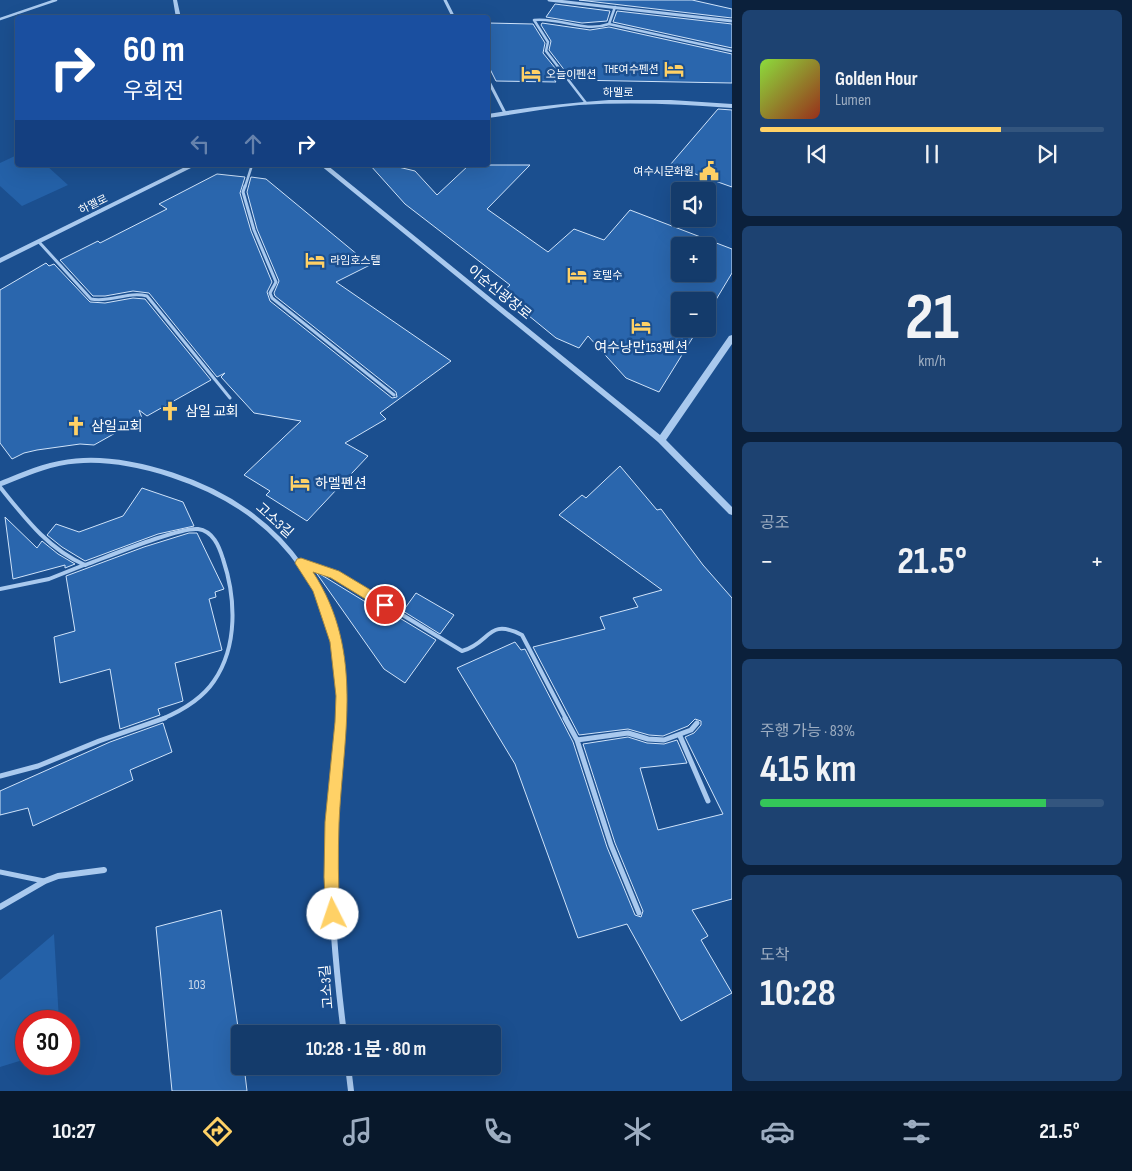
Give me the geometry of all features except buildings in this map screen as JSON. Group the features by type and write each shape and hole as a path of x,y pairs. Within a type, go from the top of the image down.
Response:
{"street":[{"path":"174,0 178,15"},
{"path":"445,0 452,15"},
{"path":"549,0 732,21"},
{"path":"490,84 505,113"},
{"name":"하멜로","path":"490,116 586,103 667,102 732,106"},
{"name":"하멜로","path":"0,261 190,167"},
{"name":"이순신광장로","path":"324,167 661,440 732,512"},
{"path":"661,440 732,338"},
{"name":"고소3길","path":"0,485 48,466 81,460 120,462 161,471 202,486 245,510 274,534 301,563 318,589 336,642 342,696 339,750 333,803 331,877 338,987 343,1025"},
{"path":"0,907 45,881 58,876 104,870"},
{"path":"349,1075 351,1091"}],"lane":[{"path":"0,19 56,0"},
{"path":"609,24 614,7"},
{"path":"586,103 546,52 548,42 534,20 548,19 595,29 609,24 732,51"},
{"path":"251,167 243,192 254,230 276,282 270,293 272,298 394,395"},
{"path":"39,242 92,298 98,301 135,295 147,296 230,398"},
{"path":"0,485 31,528 66,555 86,565"},
{"path":"0,589 49,579 183,530 195,529 210,533 222,555 232,588 231,632 223,664 210,686 196,700 177,713 99,741 17,774 0,776"},
{"path":"301,563 335,574 462,651 469,650 489,632 497,628 516,631 522,635 577,740 611,845 639,913"},
{"path":"577,740 628,734 648,739 664,740 680,736 691,730 697,723"},
{"path":"680,736 708,800"},
{"path":"0,872 45,881"}],"shaded area":[{"path":"15,156 15,167 48,167 68,185 22,206 0,186 0,163"},
{"path":"54,934 58,1010 15,1010 15,1062 0,1067 0,980"}],"place":[{"name":"THE여수펜션","path":"674,69"},
{"name":"오늘이펜션","path":"531,74"},
{"name":"여수시문화원","path":"709,171"},
{"name":"라임호스텔","path":"315,260"},
{"name":"호텔수","path":"577,275"},
{"name":"여수낭만153펜션","path":"641,326"},
{"name":"삼일 교회","path":"170,411"},
{"name":"삼일교회","path":"76,426"},
{"name":"하멜펜션","path":"300,483"}],"route":[{"path":"333,914 331,877 332,822 342,722 342,696 336,642 332,627 318,589 301,563 335,574 385,605"}]}
